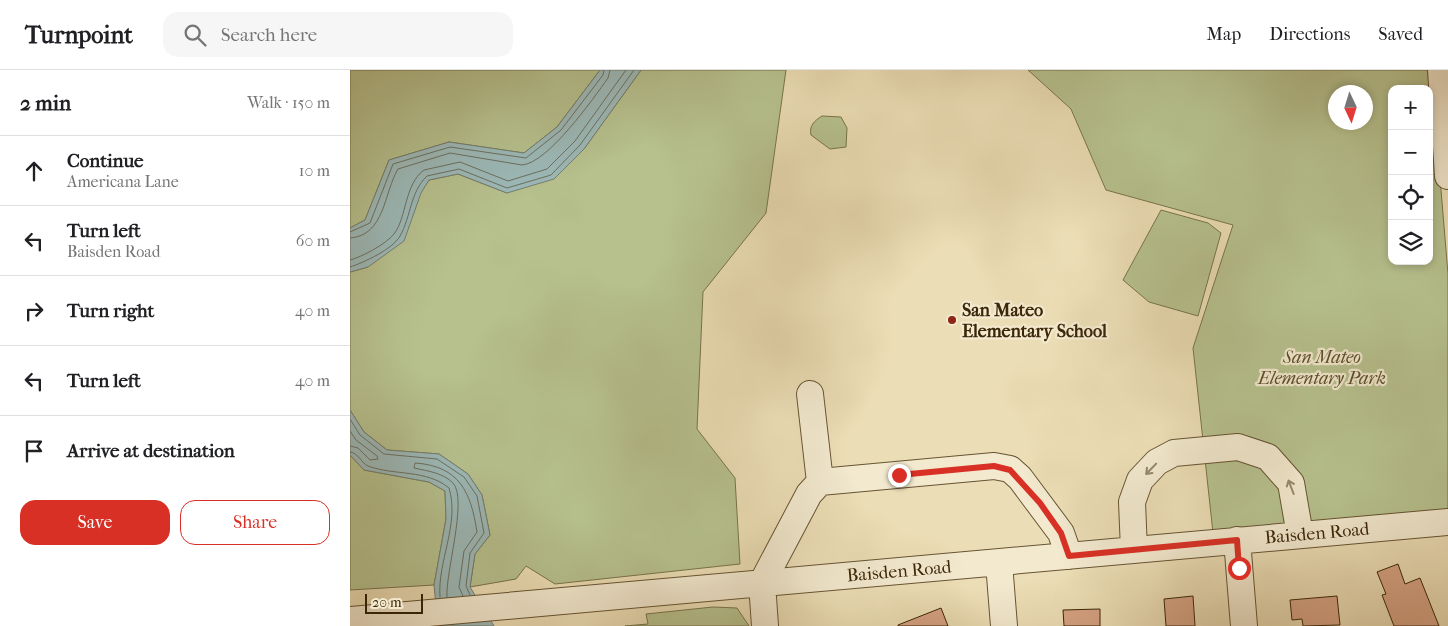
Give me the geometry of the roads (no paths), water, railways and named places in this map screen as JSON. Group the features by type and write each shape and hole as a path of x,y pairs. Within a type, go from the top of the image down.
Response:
{"street":[{"path":"1441,70 1448,167"},
{"path":"810,394 820,482"},
{"path":"1134,550 1132,502 1140,480 1157,462 1174,453 1238,447 1268,457 1291,483 1300,535"},
{"path":"765,626 762,583 809,494 820,482 994,466 1010,470 1040,503 1061,533 1069,556"},
{"name":"Baisden Road","path":"350,620 1448,522"},
{"path":"1237,540 1244,626"},
{"path":"999,562 1004,626"}],"water":[{"path":"600,70 641,70 584,149 554,179 507,193 458,174 429,180 421,193 404,241 368,267 350,272 350,228 365,220 389,160 449,142 524,153 557,127"},
{"path":"350,410 364,432 387,450 439,454 468,474 482,495 490,535 475,554 470,587 494,626 438,626 434,585 446,519 445,491 429,482 364,470 350,455"}],"place":[{"name":"San Mateo Elementary School","path":"952,320"}],"park label":[{"name":"San Mateo Elementary Park","path":"1322,367"}]}
